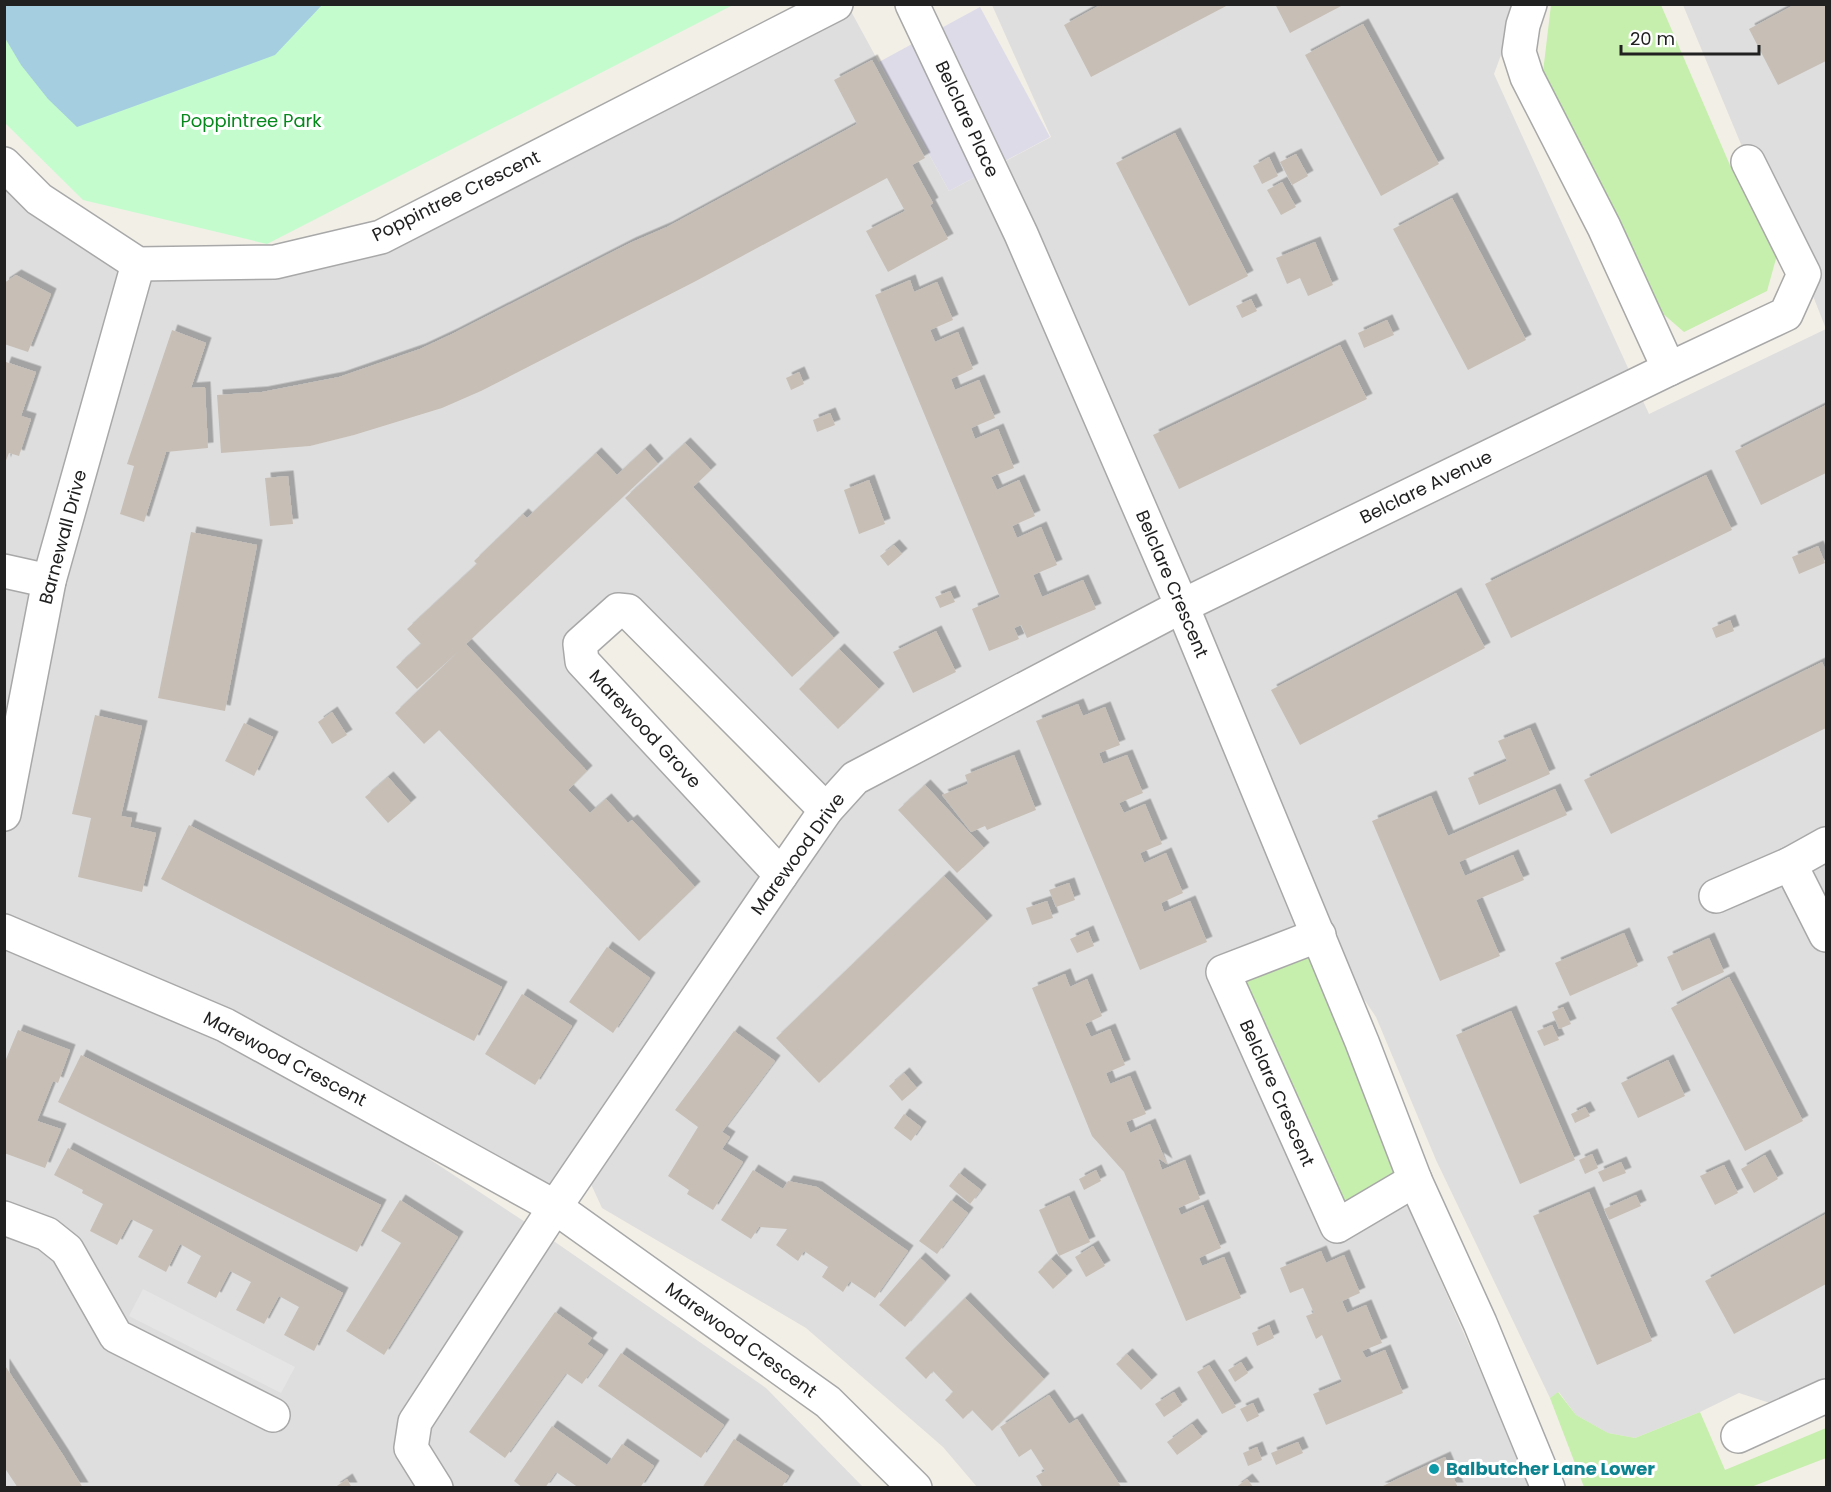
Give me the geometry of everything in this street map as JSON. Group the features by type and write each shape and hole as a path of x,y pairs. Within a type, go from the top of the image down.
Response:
{"street":[{"name":"Poppintree Crescent","path":"138,264 275,262 381,237 836,4"},
{"name":"Belclare Place","path":"912,4 1021,234"},
{"path":"1530,4 1523,25 1519,52 1527,77 1604,227 1669,369"},
{"name":"Belclare Avenue","path":"1182,606 1669,369 1786,315 1804,273 1748,162"},
{"path":"4,164 39,199 138,264"},
{"name":"Belclare Crescent","path":"1021,234 1182,606 1319,935 1414,1180 1480,1323 1548,1488"},
{"name":"Barnewall Drive","path":"4,814 49,581 138,264"},
{"path":"4,571 49,581"},
{"name":"Marewood Drive","path":"555,1207 826,810 855,778 1182,606"},
{"name":"Marewood Grove","path":"781,875 582,661 580,644 618,610 628,611 826,810"},
{"path":"1716,896 1790,864 1827,844"},
{"path":"1790,864 1827,935"},
{"name":"Marewood Crescent","path":"4,931 225,1025 555,1207 828,1402 915,1488"},
{"name":"Belclare Crescent","path":"1319,935 1223,972 1336,1226 1414,1180"},
{"path":"436,1488 411,1448 415,1422 555,1207"},
{"path":"4,1218 47,1234 67,1250 116,1336 273,1415"},
{"path":"1738,1436 1827,1396"}],"shaded area":[{"path":"847,4 949,191 1051,137 992,5 1513,5 1515,17 1494,74 1649,414 1826,329 1826,1378 1770,1403 1739,1393 1700,1412 1635,1438 1608,1433 1576,1415 1559,1392 1550,1398 1436,1160 1376,1017 1320,934 1182,607 1405,1199 1531,1487 977,1487 943,1447 806,1328 602,1208 584,1169 555,1206 225,1025 545,1235 766,1388 863,1487 5,1487 5,168 138,264 381,237","holes":["628,611 826,809 782,875 579,643"]},
{"path":"1683,5 1826,5 1826,329 1804,273 1748,161"},
{"path":"980,7 1050,137 949,191 879,62"},
{"path":"143,1289 295,1367 281,1393 129,1316"}],"green space":[{"name":"Poppintree Park","path":"4,5 733,5 267,244 83,200 5,123"},
{"path":"1551,5 1661,5 1729,163 1777,255 1767,291 1684,332 1653,305 1543,72"},
{"path":"1318,936 1424,1190 1337,1225 1223,972"},
{"path":"1558,1392 1576,1415 1608,1433 1635,1438 1700,1412 1725,1470 1826,1428 1826,1458 1751,1487 1584,1487 1550,1398"}],"water":[{"path":"4,5 322,5 275,55 77,127 48,99 21,65 5,38"}],"building":[{"path":"1102,4 1230,4 1091,77 1064,25"},
{"path":"1275,4 1345,4 1290,33"},
{"path":"1796,4 1826,4 1826,61 1778,85 1749,29"},
{"path":"1363,24 1439,164 1381,196 1305,55"},
{"path":"872,60 925,158 912,165 933,203 930,205 948,239 888,272 866,231 905,211 887,178 696,281 481,391 442,408 310,446 221,453 217,395 262,392 339,377 420,349 630,243 667,227 857,124 834,80"},
{"path":"1175,133 1248,276 1189,306 1116,163"},
{"path":"1296,154 1308,176 1292,185 1280,162"},
{"path":"1269,157 1278,176 1262,184 1253,166"},
{"path":"1282,182 1296,207 1281,215 1267,190"},
{"path":"1452,198 1526,340 1468,370 1393,229"},
{"path":"1315,242 1333,285 1308,296 1300,278 1287,284 1276,258"},
{"path":"16,275 51,294 28,352 4,344 4,283"},
{"path":"910,280 914,292 937,282 953,320 930,330 935,342 958,332 973,369 951,379 955,390 979,380 995,418 971,428 975,439 998,429 1014,468 991,477 997,490 1019,480 1035,516 1012,526 1017,538 1041,527 1057,565 1033,575 1042,597 1083,580 1096,609 1027,638 1021,625 1014,628 1019,639 989,651 972,609 1000,597 875,295"},
{"path":"1251,299 1257,311 1242,318 1236,306"},
{"path":"1387,320 1394,335 1364,348 1358,333"},
{"path":"172,330 206,343 191,388 205,387 208,448 166,452 144,522 120,514 134,466 127,464"},
{"path":"1340,345 1367,399 1179,489 1153,435"},
{"path":"6,362 36,372 21,416 31,419 19,456 9,453 5,463 4,367"},
{"path":"799,372 804,384 791,390 786,378"},
{"path":"1826,405 1826,473 1761,505 1735,451"},
{"path":"830,413 835,425 817,432 813,420"},
{"path":"685,443 711,470 693,487 834,638 792,677 625,498"},
{"path":"645,449 658,464 466,644 587,771 568,790 590,813 606,799 628,823 632,820 695,887 639,941 439,730 424,744 395,713 461,649 417,689 396,667 421,644 407,629 477,564 474,561 523,514 527,518 596,453 617,475"},
{"path":"1706,475 1732,530 1511,638 1485,584"},
{"path":"288,476 293,524 270,526 265,478"},
{"path":"869,480 885,524 859,534 844,490"},
{"path":"191,532 257,545 225,711 158,698"},
{"path":"894,545 902,554 888,566 880,556"},
{"path":"1818,546 1825,563 1799,574 1792,557"},
{"path":"950,591 955,602 940,608 935,597"},
{"path":"1456,593 1485,648 1300,745 1271,690"},
{"path":"1730,620 1734,631 1716,638 1712,628"},
{"path":"936,631 956,672 913,693 893,652"},
{"path":"839,649 879,689 838,729 799,689"},
{"path":"1822,662 1826,671 1826,728 1611,834 1584,780"},
{"path":"1078,704 1083,716 1105,707 1120,745 1099,753 1103,764 1127,755 1143,793 1119,803 1124,813 1145,804 1162,844 1140,853 1144,863 1166,853 1183,893 1161,903 1164,912 1190,901 1207,942 1140,970 1036,721"},
{"path":"332,712 347,735 332,744 318,722"},
{"path":"95,715 142,726 121,816 132,818 130,827 156,833 142,892 78,877 91,818 72,814"},
{"path":"244,723 273,737 254,776 225,761"},
{"path":"1530,728 1550,774 1479,805 1468,778 1507,761 1498,741"},
{"path":"1014,755 1036,810 987,830 985,826 971,832 942,795 968,784 965,775"},
{"path":"388,777 411,803 388,823 365,797"},
{"path":"925,785 984,848 957,873 898,810"},
{"path":"1555,789 1567,815 1459,862 1465,876 1513,855 1524,880 1476,900 1500,956 1440,981 1372,821 1431,796 1448,836"},
{"path":"189,825 502,987 474,1041 161,879"},
{"path":"944,876 987,921 819,1083 776,1038"},
{"path":"1069,883 1075,900 1056,907 1049,890"},
{"path":"1047,901 1053,918 1032,925 1026,908"},
{"path":"1088,931 1094,946 1077,953 1070,939"},
{"path":"1624,933 1638,966 1570,996 1555,963"},
{"path":"1709,938 1724,972 1682,991 1667,957"},
{"path":"607,947 650,978 613,1033 569,1002"},
{"path":"1065,974 1070,987 1087,979 1102,1016 1085,1024 1091,1037 1110,1029 1125,1065 1106,1073 1110,1084 1130,1076 1146,1114 1126,1122 1130,1133 1150,1124 1167,1164 1158,1158 1162,1170 1185,1160 1200,1199 1178,1208 1181,1215 1203,1205 1221,1248 1199,1258 1202,1266 1224,1257 1241,1298 1186,1321 1124,1172 1092,1136 1032,988"},
{"path":"1729,977 1803,1121 1745,1151 1671,1008"},
{"path":"522,994 572,1026 535,1085 485,1054"},
{"path":"1563,1007 1571,1024 1559,1029 1552,1012"},
{"path":"1511,1011 1575,1160 1520,1184 1456,1035"},
{"path":"1552,1025 1559,1040 1544,1046 1537,1031"},
{"path":"18,1030 70,1050 58,1083 53,1081 37,1121 61,1129 45,1168 4,1153 4,1064"},
{"path":"734,1031 775,1061 722,1132 730,1137 722,1149 743,1162 713,1210 687,1194 689,1190 668,1176 698,1127 675,1110"},
{"path":"81,1055 381,1205 357,1252 58,1102"},
{"path":"1668,1060 1685,1096 1638,1118 1621,1083"},
{"path":"904,1073 917,1088 902,1101 889,1086"},
{"path":"1585,1107 1590,1116 1575,1123 1571,1114"},
{"path":"904,1114 921,1127 911,1141 894,1128"},
{"path":"68,1148 343,1293 314,1351 284,1335 299,1307 279,1296 264,1324 236,1310 251,1282 230,1271 216,1298 187,1283 201,1256 180,1244 166,1272 138,1257 153,1230 131,1219 117,1245 90,1231 103,1204 82,1193 83,1190 54,1175"},
{"path":"1592,1154 1598,1168 1585,1174 1579,1160"},
{"path":"1765,1155 1778,1179 1754,1193 1741,1169"},
{"path":"1621,1162 1626,1173 1603,1182 1598,1172"},
{"path":"1724,1165 1738,1193 1715,1205 1700,1176"},
{"path":"753,1170 783,1189 788,1181 817,1187 908,1251 875,1298 850,1281 843,1292 822,1277 828,1267 804,1251 798,1261 776,1245 787,1229 759,1227 751,1239 721,1220"},
{"path":"1096,1170 1101,1181 1084,1190 1079,1179"},
{"path":"959,1173 981,1190 970,1204 949,1186"},
{"path":"1589,1192 1652,1341 1597,1365 1533,1216"},
{"path":"1636,1195 1641,1206 1609,1220 1604,1209"},
{"path":"1069,1196 1090,1242 1059,1256 1039,1210"},
{"path":"400,1200 458,1237 384,1355 346,1331 401,1243 381,1231"},
{"path":"951,1200 968,1213 937,1254 919,1241"},
{"path":"1826,1214 1826,1284 1734,1334 1705,1281"},
{"path":"1093,1246 1105,1266 1086,1277 1075,1257"},
{"path":"1321,1251 1326,1263 1344,1255 1360,1293 1342,1301 1347,1313 1366,1305 1382,1343 1362,1351 1366,1358 1385,1350 1403,1393 1326,1425 1313,1394 1342,1382 1322,1335 1316,1339 1306,1316 1314,1313 1303,1288 1290,1293 1280,1268"},
{"path":"920,1258 945,1281 905,1327 879,1305"},
{"path":"1051,1259 1067,1276 1053,1289 1038,1272"},
{"path":"965,1298 1044,1379 992,1431 972,1410 963,1419 945,1400 953,1392 933,1371 926,1379 905,1358"},
{"path":"555,1312 592,1338 587,1344 603,1355 582,1384 566,1373 505,1458 469,1432"},
{"path":"1269,1325 1274,1338 1257,1346 1252,1333"},
{"path":"621,1353 724,1425 701,1458 598,1386"},
{"path":"1127,1354 1152,1380 1141,1390 1116,1364"},
{"path":"1241,1362 1248,1373 1235,1382 1228,1370"},
{"path":"4,1364 83,1488 17,1488 4,1467"},
{"path":"1209,1365 1236,1407 1222,1414 1197,1372"},
{"path":"1174,1392 1182,1405 1164,1417 1155,1404"},
{"path":"1049,1395 1069,1424 1077,1419 1122,1488 1043,1488 1036,1476 1045,1471 1031,1449 1019,1457 1000,1427"},
{"path":"1253,1403 1259,1416 1247,1422 1240,1409"},
{"path":"1192,1424 1202,1437 1177,1455 1167,1442"},
{"path":"552,1426 607,1465 622,1444 654,1466 640,1488 579,1488 556,1472 545,1488 523,1488 514,1481"},
{"path":"734,1439 789,1476 781,1488 702,1488"},
{"path":"1298,1442 1303,1453 1276,1465 1271,1453"},
{"path":"1257,1447 1262,1460 1248,1466 1243,1453"},
{"name":"Balbutcher Lane Lower","path":"1445,1457 1458,1488 1379,1488 1393,1481"},
{"path":"347,1479 352,1488 334,1488"},
{"path":"1247,1479 1254,1488 1235,1488"}],"place":[{"name":"Balbutcher Lane Lower","path":"1434,1469"}]}
